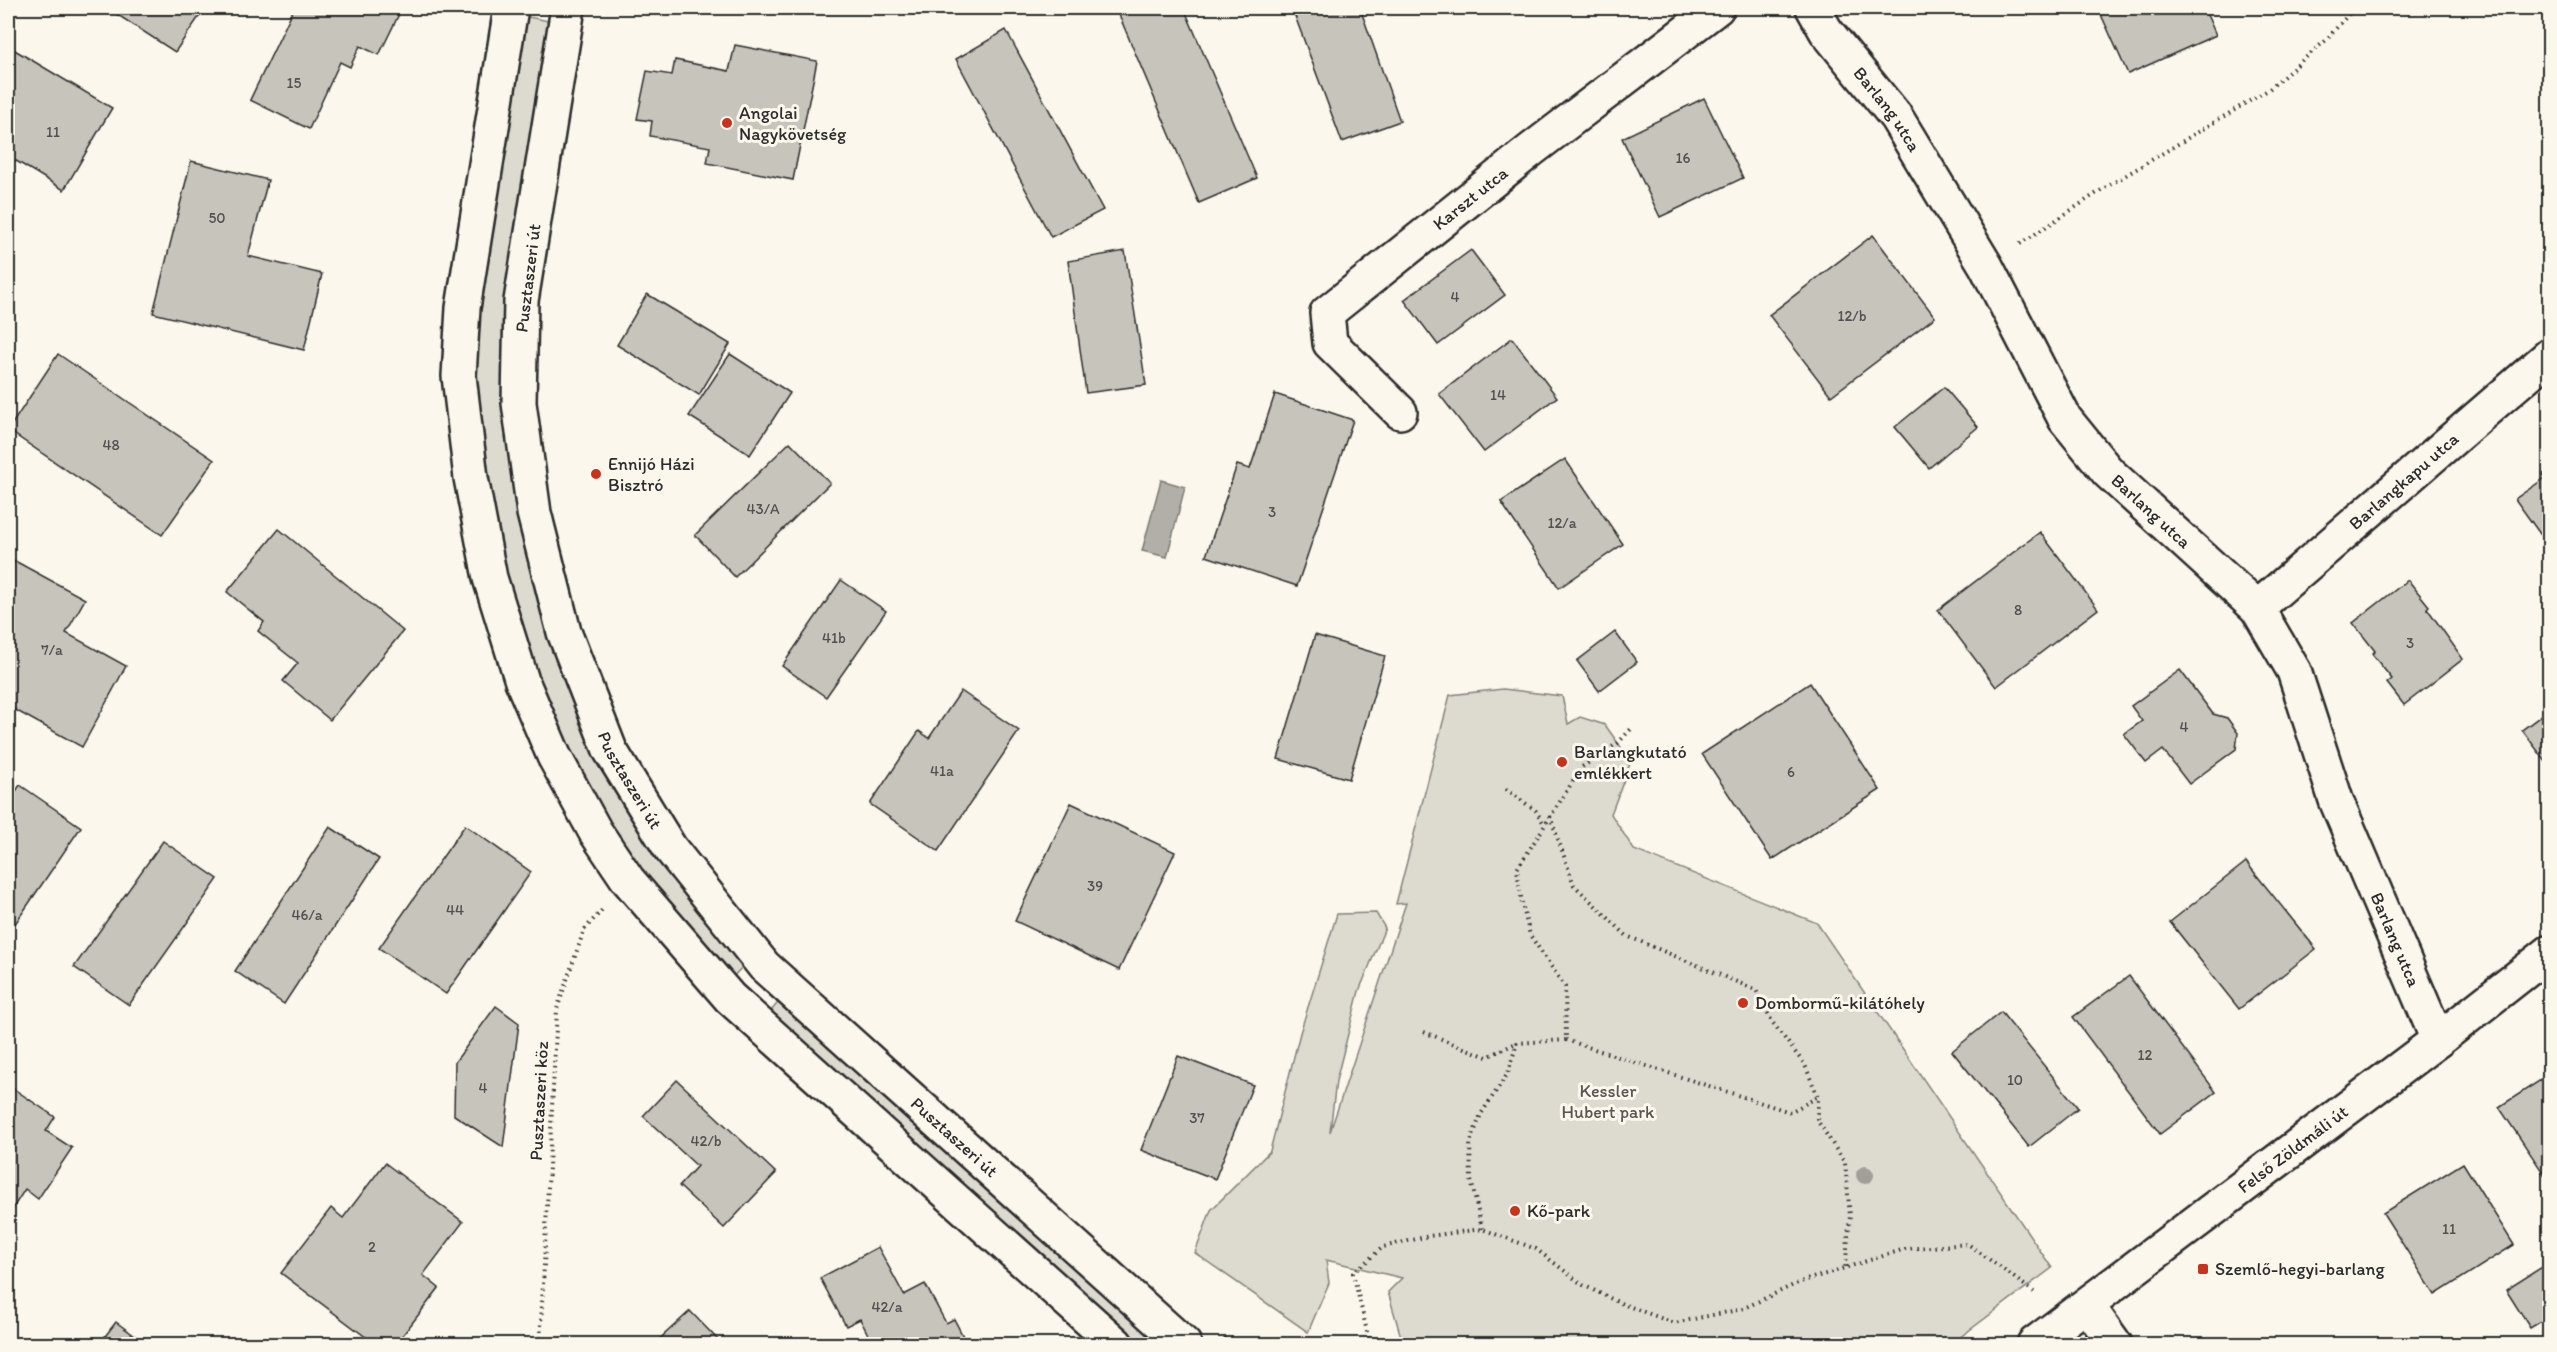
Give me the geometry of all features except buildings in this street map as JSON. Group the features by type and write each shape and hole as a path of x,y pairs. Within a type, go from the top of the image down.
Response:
{"street":[{"path":"511,8 463,308 459,376 471,478 490,578 522,681 554,756 595,831 628,880 730,998 1116,1344"},
{"name":"Pusztaszeri út","path":"568,8 521,301 519,403 534,513 564,632 610,750 670,848 764,966 1184,1344"},
{"name":"Karszt utca","path":"1400,412 1330,344 1327,313 1531,150 1717,8"},
{"name":"Barlang utca","path":"1813,8 1826,31 1896,117 1986,266 2064,419 2108,472 2257,608 2294,671 2336,800 2438,1040"},
{"name":"Barlangkapu utca","path":"2257,608 2550,355"},
{"name":"Felső Zöldmáli út","path":"2034,1344 2438,1040 2550,952"},
{"path":"730,998 764,966"},
{"path":"2087,1305 2115,1344"}],"path":[{"path":"1986,266 2103,189 2268,90 2325,41 2355,8"},
{"path":"1566,1040 1565,987 1530,935 1522,904 1517,869 1582,767 1618,743 1631,729"},
{"path":"1506,789 1536,811 1544,824"},
{"path":"1549,816 1574,885 1627,936 1756,990 1773,1023 1805,1065 1818,1097 1817,1120 1845,1163 1850,1216 1845,1270"},
{"name":"Pusztaszeri köz","path":"540,1344 556,1009 584,930 628,880"},
{"path":"1424,1032 1486,1057 1516,1043 1566,1040 1790,1112 1818,1097"},
{"path":"1482,1229 1472,1180 1470,1143 1481,1114 1508,1073 1516,1043"},
{"path":"1370,1344 1362,1322 1353,1273 1383,1247 1429,1236 1482,1229 1536,1249 1583,1285 1620,1303 1674,1323 1742,1309 1800,1282 1845,1270 1905,1249 1968,1244 2020,1281"}],"green space":[{"path":"523,16 554,22 505,402 517,514 548,633 595,755 655,856 746,963 729,981 632,875 559,749 497,573 470,372 475,303"},
{"name":"Kessler Hubert park","path":"1503,689 1562,696 1568,724 1580,717 1605,725 1631,761 1611,814 1634,850 1817,923 2052,1268 1951,1344 1442,1344 1427,1339 1401,1337 1388,1292 1402,1278 1326,1260 1329,1283 1308,1332 1195,1253 1211,1210 1270,1151 1300,1033 1337,914 1376,913 1385,928 1359,991 1336,1081 1330,1132 1406,903 1396,904 1450,695"},
{"path":"780,1000 1167,1344 1137,1344 1033,1256 767,1016"}],"shaded area":[{"path":"1161,480 1185,487 1167,557 1142,551"}],"place":[{"name":"Angolai Nagykövetség","path":"727,123"},
{"name":"Ennijó Házi Bisztró","path":"596,474"},
{"name":"Barlangkutató emlékkert","path":"1562,762"},
{"name":"Dombormű-kilátóhely","path":"1743,1003"},
{"name":"Kő-park","path":"1515,1211"},
{"name":"Szemlő-hegyi-barlang","path":"2203,1269"}]}
